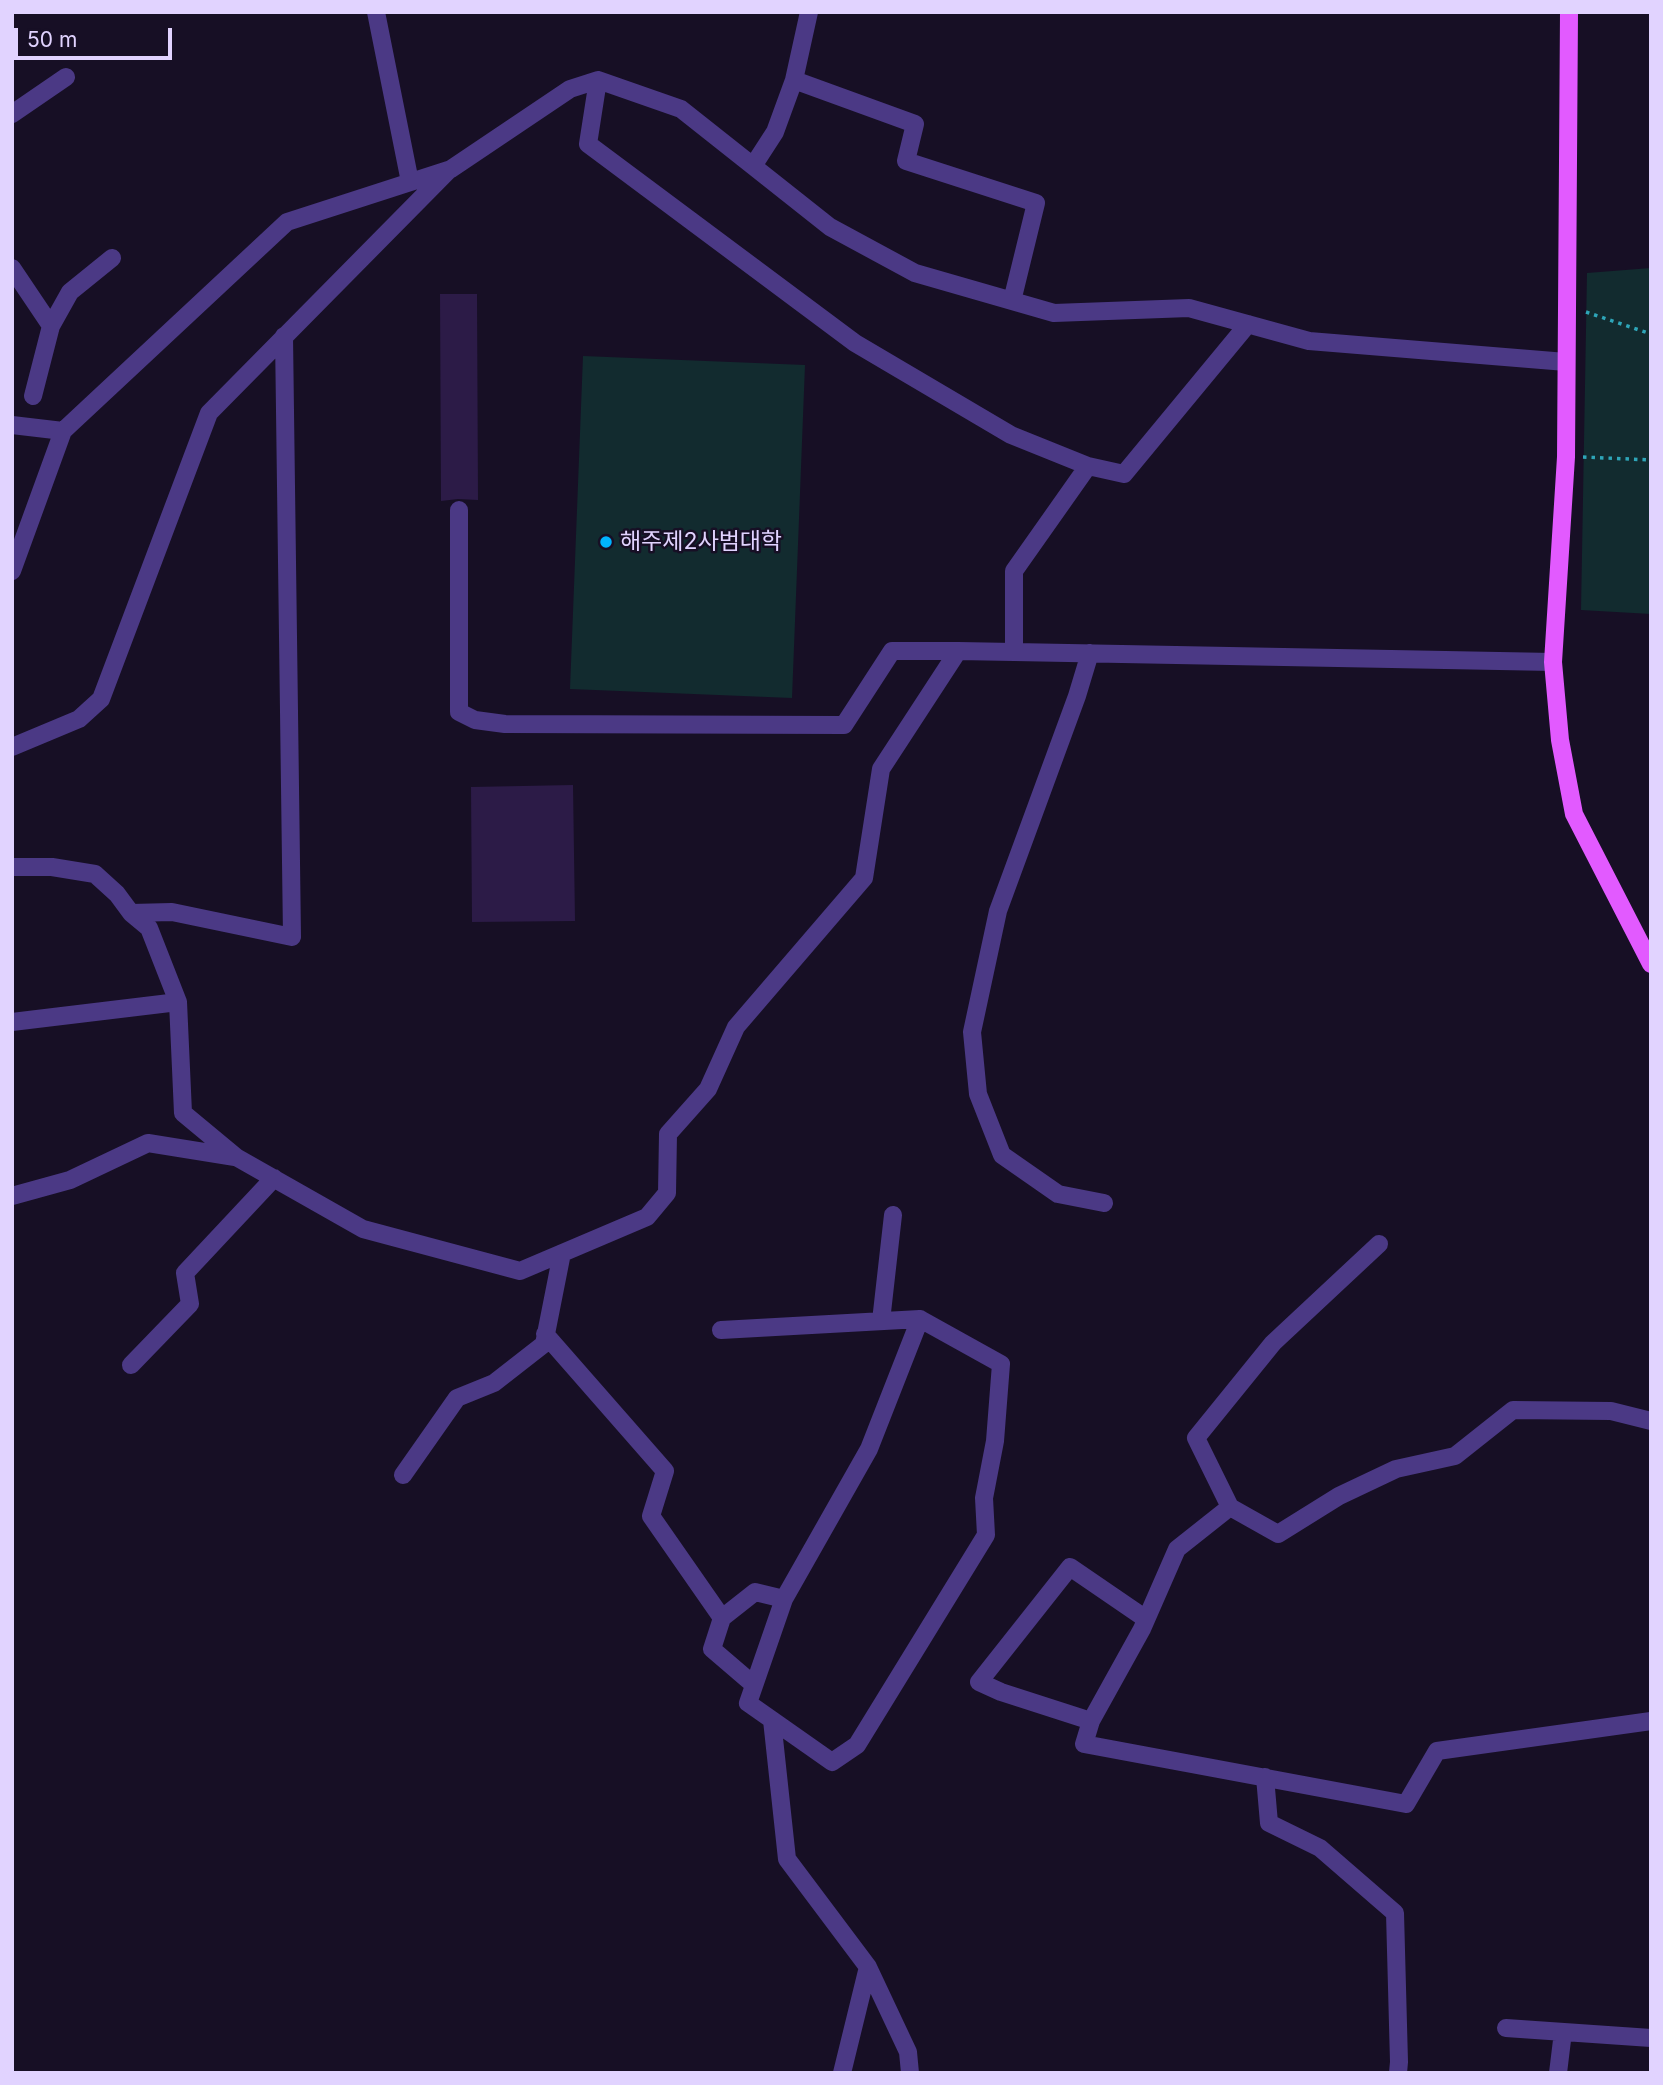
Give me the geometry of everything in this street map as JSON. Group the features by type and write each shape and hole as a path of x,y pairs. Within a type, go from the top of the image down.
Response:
{"main road":[{"path":"1569,12 1566,457 1553,662 1560,740 1574,814 1651,964"}],"street":[{"path":"376,12 410,182"},
{"path":"753,166 775,132 794,80 809,12"},
{"path":"12,114 66,77"},
{"path":"598,80 588,144 855,344 1012,435 1088,466 1124,474 1248,324"},
{"path":"12,747 79,719 101,699 209,412 451,169 570,89 598,80 681,109 830,227 915,273 1054,313 1189,308 1309,341 1566,362"},
{"path":"794,80 915,124 906,161 1037,203 1012,300"},
{"path":"12,571 63,431 287,222 451,169"},
{"path":"33,396 51,326 70,292 112,258"},
{"path":"12,268 51,326"},
{"path":"131,913 172,912 292,937 284,336"},
{"path":"12,425 63,431"},
{"path":"1014,652 1014,571 1088,466"},
{"path":"459,510 459,712 475,720 505,724 844,725 892,651 1553,662"},
{"path":"12,867 52,867 95,874 117,894 131,913 149,928 178,1002 183,1113 236,1157 363,1229 520,1271 647,1217 667,1193 668,1134 708,1089 736,1027 864,878 881,769 958,651"},
{"path":"1090,653 1077,696 998,911 972,1032 978,1094 1002,1154 1058,1194 1104,1203"},
{"path":"12,1022 178,1002"},
{"path":"12,1196 70,1180 148,1143 236,1157"},
{"path":"131,1365 190,1304 185,1273 274,1178"},
{"path":"881,1321 893,1215"},
{"path":"1379,1244 1273,1343 1196,1438 1230,1507 1278,1534 1339,1496 1396,1469 1455,1456 1513,1410 1611,1411 1651,1421"},
{"path":"403,1475 457,1398 494,1383 544,1344 562,1253"},
{"path":"721,1330 920,1319 1001,1364 995,1441 984,1498 986,1535 857,1745 832,1762 748,1703 784,1599 869,1449 920,1319"},
{"path":"545,1334 665,1471 651,1516 722,1618"},
{"path":"1230,1507 1177,1549 1146,1619 1091,1721 1084,1744 1406,1804 1437,1751 1651,1721"},
{"path":"1091,1721 1001,1692 979,1682 1070,1567 1146,1619"},
{"path":"754,1685 712,1649 722,1618 755,1592 784,1599"},
{"path":"772,1720 787,1859 868,1967 908,2052 910,2073"},
{"path":"1265,1777 1269,1823 1320,1848 1395,1913 1398,2073"},
{"path":"842,2073 868,1967"},
{"path":"1506,2028 1651,2038"},
{"path":"1558,2073 1563,2032"}],"path":[{"path":"1567,306 1651,334"},
{"path":"1566,457 1651,460"}],"green space":[{"path":"1651,268 1651,614 1581,610 1587,273"},
{"path":"583,356 805,365 792,698 570,689"}],"building":[{"path":"440,294 477,294 478,500 441,501"},
{"path":"573,785 575,921 472,922 471,787"}],"place":[{"name":"해주제2사범대학","path":"606,542"}]}
